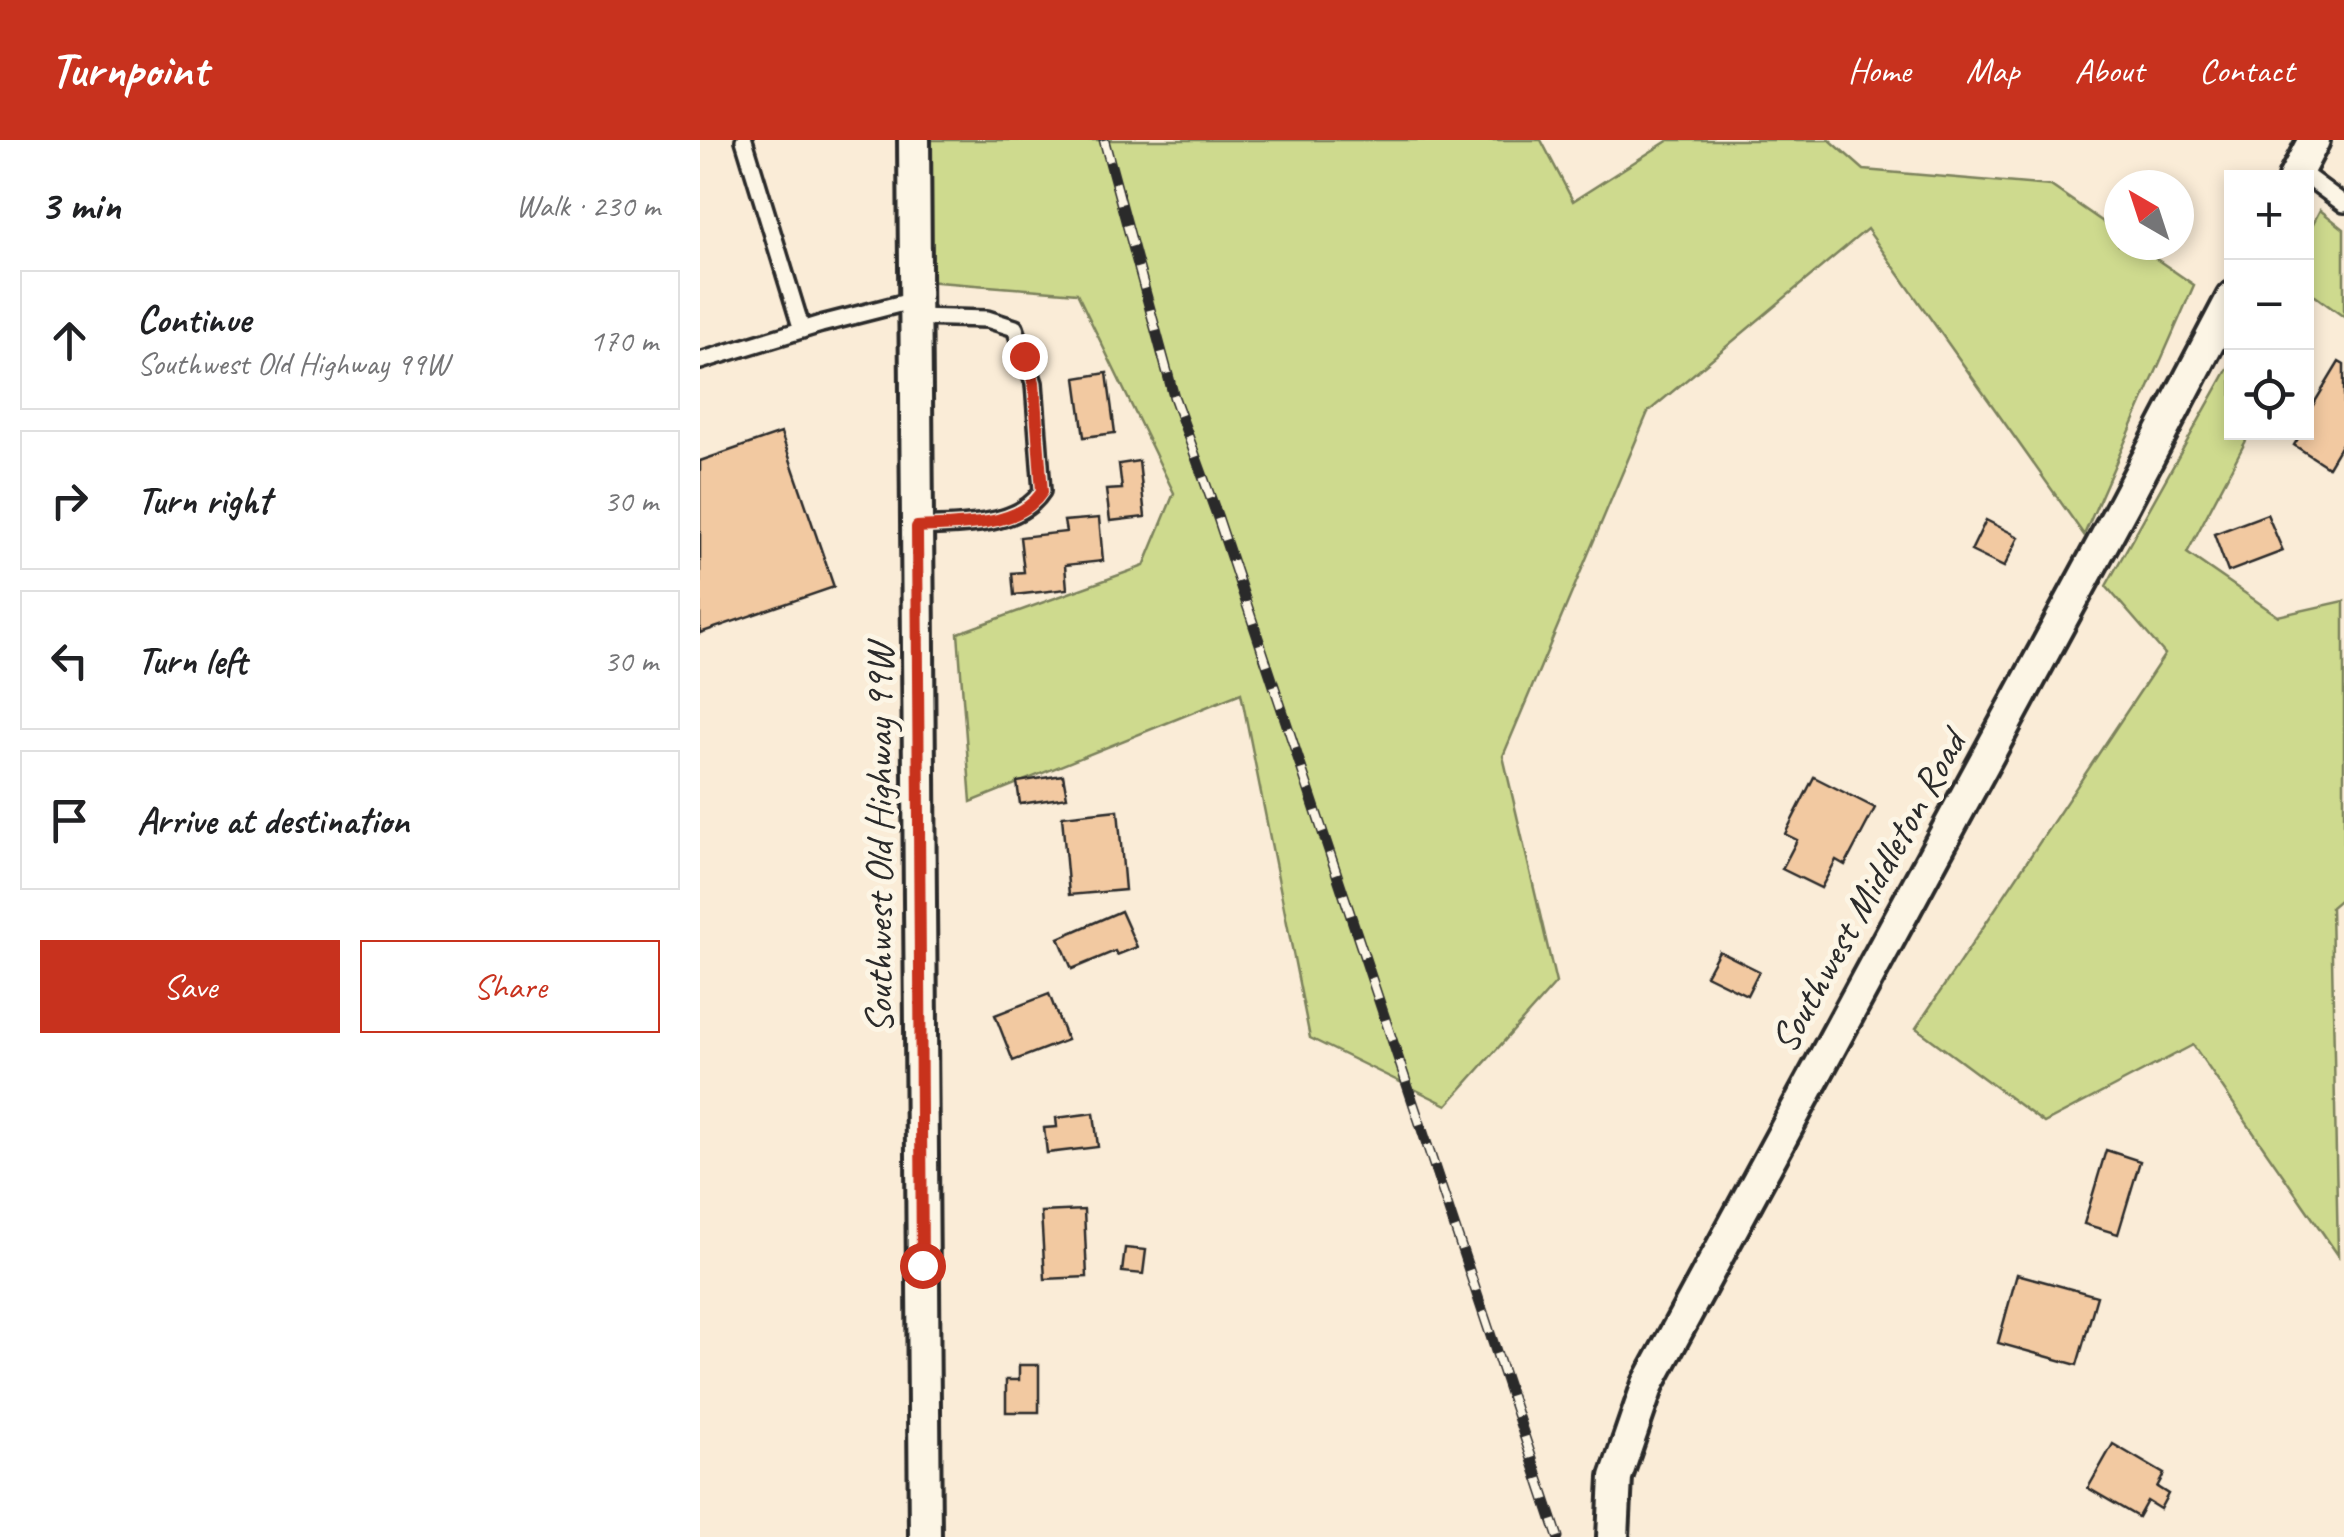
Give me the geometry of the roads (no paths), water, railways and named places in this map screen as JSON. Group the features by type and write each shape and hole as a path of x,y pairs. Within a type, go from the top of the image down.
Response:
{"street":[{"name":"Southwest Old Highway 99W","path":"914,140 925,1537"},
{"path":"2298,170 2314,140"},
{"name":"Southwest Middleton Road","path":"1613,1537 1616,1477 1648,1384 2126,502 2224,313"}],"lane":[{"path":"744,140 802,330"},
{"path":"2314,185 2344,204"},
{"path":"700,361 802,330 915,308 987,319 1015,328 1034,383 1042,492 1034,505 1016,515 970,524 917,527"}],"railway":[{"path":"1104,140 1174,397 1218,518 1558,1537"}]}
